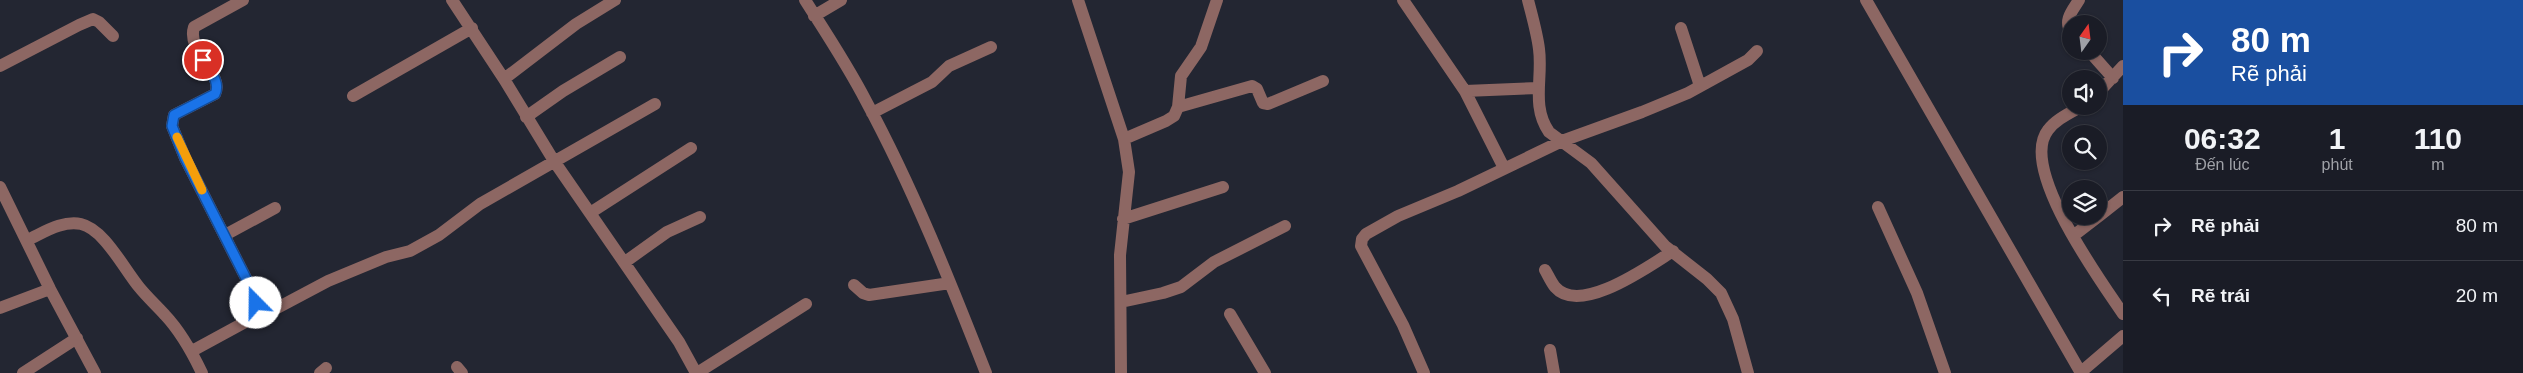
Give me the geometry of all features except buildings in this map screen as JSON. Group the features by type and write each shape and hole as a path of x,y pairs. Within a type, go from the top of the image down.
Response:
{"street":[{"path":"243,0 194,28 192,35 196,48 217,83 217,90 215,94 174,115 172,126 185,158 254,294 256,303 254,315"},
{"path":"452,0 472,28 554,161 678,342 696,373 806,304"},
{"path":"504,79 576,24 615,0"},
{"path":"805,0 872,113 950,283 986,373"},
{"path":"814,16 841,0"},
{"path":"1078,0 1124,139 1129,172 1120,255 1121,373"},
{"path":"1124,139 1166,122 1174,116 1178,107 1181,76 1201,47 1217,0"},
{"path":"1403,0 1465,92 1504,168"},
{"path":"1528,0 1540,50 1538,88 1540,114 1544,125 1592,163 1665,246 1707,279 1721,293 1733,319 1748,373"},
{"path":"1866,0 1996,220 2081,372 2123,336"},
{"path":"2070,15 2079,0"},
{"path":"0,66 78,25 93,20 99,22 113,36"},
{"path":"353,96 472,28"},
{"path":"1681,28 1700,86"},
{"path":"872,113 932,82 949,66 992,47"},
{"path":"1424,373 1403,325 1361,246 1362,239 1366,234 1398,216 1562,141 1642,112 1700,86 1748,60 1757,51"},
{"path":"526,118 563,91 620,57"},
{"path":"2097,60 2113,78"},
{"path":"2107,84 2123,66"},
{"path":"1178,107 1252,86 1257,89 1263,103 1268,104 1323,81"},
{"path":"1465,92 1538,88"},
{"path":"192,351 254,315 279,307 328,281 386,257 410,252 439,235 480,204 655,104"},
{"path":"2067,115 2047,131 2042,143 2043,169 2061,216 2123,314"},
{"path":"590,213 691,148"},
{"path":"0,187 50,289 95,373"},
{"path":"1124,219 1223,187"},
{"path":"2107,210 2123,197"},
{"path":"1878,207 1917,293 1944,373"},
{"path":"225,235 274,208"},
{"path":"624,262 668,232 700,217"},
{"path":"27,240 61,225 72,223 93,229 104,240 140,288 166,316 192,351 202,373"},
{"path":"2073,236 2087,225"},
{"path":"1121,302 1163,293 1181,286 1214,262 1284,226"},
{"path":"1545,270 1556,288 1570,295 1584,296 1613,287 1673,251"},
{"path":"854,285 863,293 869,295 950,283"},
{"path":"0,308 50,289"},
{"path":"1230,314 1264,373"},
{"path":"23,373 77,338"},
{"path":"1550,350 1554,373"}],"slow traffic":[{"path":"177,137 185,158 202,190"}],"route":[{"path":"203,60 217,83 217,90 215,94 174,115 172,126 185,158 207,198 254,294 256,303"}]}
